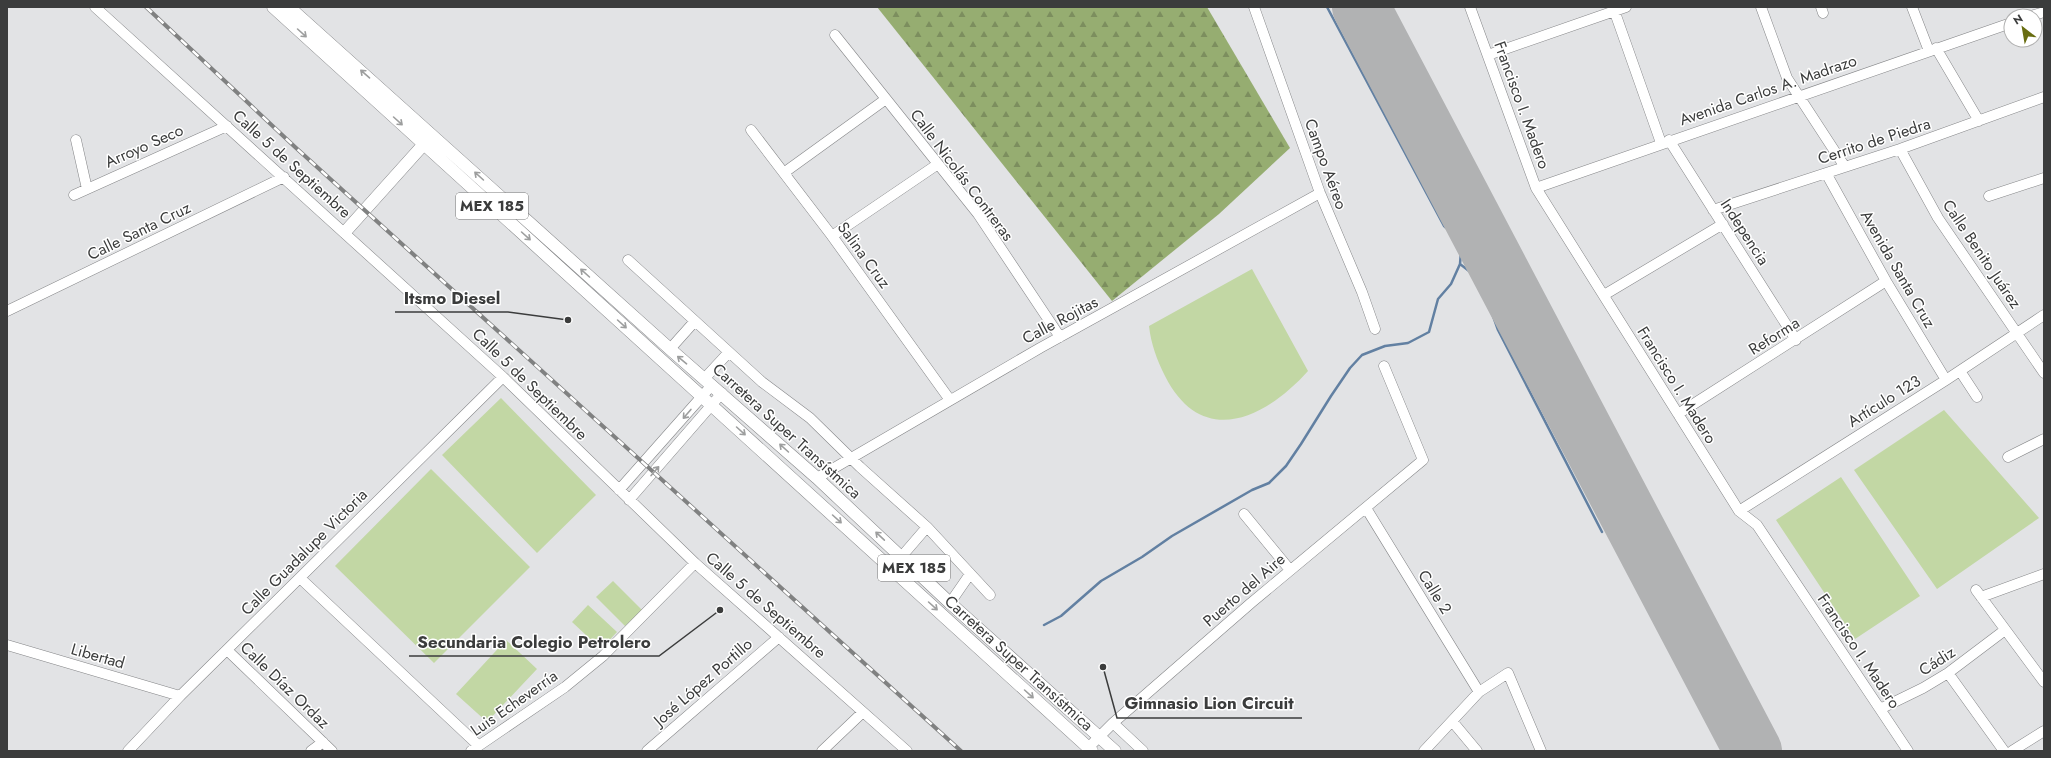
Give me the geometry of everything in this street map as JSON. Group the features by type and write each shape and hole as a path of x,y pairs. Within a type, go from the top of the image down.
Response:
{"main road":[{"name":"MEX 185","path":"273,7 712,405"},
{"name":"Carretera Super Transístmica","path":"289,7 436,137 670,349 722,393 817,478 902,556 950,603 1115,751"},
{"path":"345,232 424,144 436,137"},
{"name":"Carretera Super Transístmica","path":"712,405 1090,749"}],"street":[{"name":"Calle 5 de Septiembre","path":"95,7 345,232 503,377 695,564 908,751"},
{"name":"Campo Aéreo","path":"1254,7 1320,194 1362,292 1375,329"},
{"name":"Francisco I. Madero","path":"1470,7 1536,188 1739,511 1757,525 1908,751"},
{"path":"1488,55 1614,9 1626,7"},
{"path":"1761,7 1787,78 1845,167"},
{"path":"1912,7 1932,50 1979,121"},
{"name":"Indepencia","path":"1614,9 1665,142 1723,224 1796,340"},
{"name":"Avenida Carlos A. Madrazo","path":"1536,188 1798,95 2003,26"},
{"name":"Calle Nicolás Contreras","path":"835,35 978,214 1060,337"},
{"name":"Cerrito de Piedra","path":"1713,210 1900,149 2044,98"},
{"path":"785,172 886,99"},
{"name":"Arroyo Seco","path":"74,195 227,126"},
{"name":"Salina Cruz","path":"751,130 785,172 950,400"},
{"path":"76,140 86,189"},
{"name":"Calle Benito Juárez","path":"1900,149 1938,218 2044,373"},
{"path":"832,236 938,164"},
{"name":"Avenida Santa Cruz","path":"1826,173 1886,281 1946,380"},
{"name":"Calle Santa Cruz","path":"7,311 284,177"},
{"path":"1989,196 2044,178"},
{"name":"Calle Rojitas","path":"817,478 1060,337 1320,194"},
{"path":"1604,295 1723,224"},
{"path":"628,260 762,382 810,418 851,459 927,527 990,595"},
{"name":"Reforma","path":"1678,414 1796,340 1886,281"},
{"name":"Artículo 123","path":"1739,511 1946,380 2044,315"},
{"path":"670,349 695,321"},
{"path":"619,490 702,397 708,381 729,352"},
{"name":"Puerto del Aire","path":"1090,749 1099,737 1113,723 1290,570 1423,460 1384,366"},
{"path":"1960,371 1977,397"},
{"name":"Calle Guadalupe Victoria","path":"132,750 180,696 503,377"},
{"path":"629,500 722,393"},
{"path":"2008,457 2044,439"},
{"name":"Calle 2","path":"1366,508 1479,692"},
{"path":"1244,514 1290,570"},
{"path":"902,556 927,527"},
{"name":"Luis Echeverría","path":"475,748 565,687 603,656 695,564"},
{"path":"950,603 970,574"},
{"path":"2043,575 1979,593 2044,682"},
{"path":"300,578 475,748"},
{"name":"Cádiz","path":"1880,709 1923,688 1948,673 2005,630"},
{"name":"José López Portillo","path":"647,751 779,637"},
{"name":"Libertad","path":"7,646 180,696"},
{"name":"Calle Díaz Ordaz","path":"227,650 332,751"},
{"path":"1424,751 1479,692 1508,673 1541,751"},
{"path":"1948,673 2004,751"},
{"path":"822,751 863,712"},
{"path":"1452,721 1477,751"},
{"path":"1113,723 1143,751"},
{"path":"2012,751 2044,731"},
{"name":"Calle Díaz Ordaz","path":"311,751 323,742"}],"green space":[{"path":"877,7 1207,7 1290,148 1219,214 1112,301"},
{"path":"1252,269 1308,371 1291,388 1273,402 1254,413 1234,419 1215,419 1197,413 1180,399 1159,364 1153,346 1149,326"},
{"path":"501,398 596,495 537,553 442,455"},
{"path":"1944,410 2039,518 1937,589 1854,470"},
{"path":"431,469 530,567 434,663 335,566"},
{"path":"1841,477 1920,596 1855,639 1776,520"},
{"path":"613,581 642,610 625,626 596,597"},
{"path":"588,605 617,632 601,649 572,622"},
{"path":"506,640 537,669 487,722 456,694"}],"waterway":[{"path":"1327,7 1444,226 1458,238 1461,245 1460,264 1487,285 1487,299 1498,330 1602,532"},
{"path":"1044,625 1061,616 1101,581 1142,557 1172,536 1252,490 1269,483 1286,466 1350,368 1362,355 1385,346 1408,343 1429,332 1438,299 1451,284 1460,264"}],"runway":[{"path":"1361,7 1753,751"}],"railway":[{"path":"146,7 295,147 961,751"}],"place":[{"name":"Itsmo Diesel","path":"568,320"},
{"name":"Secundaria Colegio Petrolero","path":"720,610"},
{"name":"Gimnasio Lion Circuit","path":"1103,667"}]}
